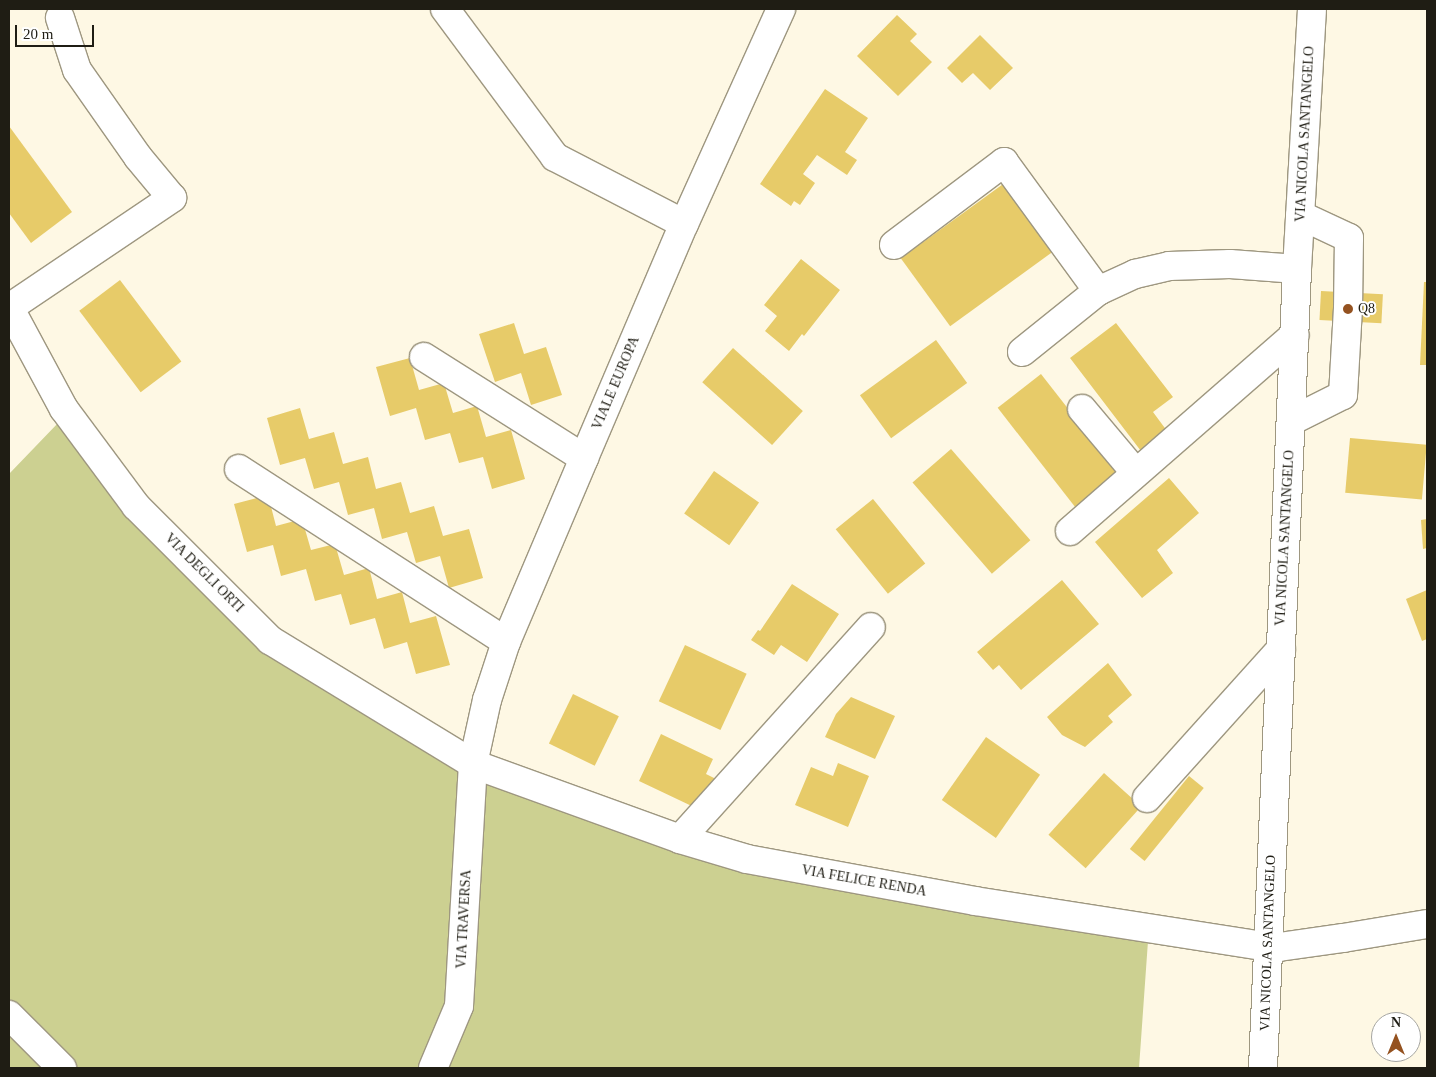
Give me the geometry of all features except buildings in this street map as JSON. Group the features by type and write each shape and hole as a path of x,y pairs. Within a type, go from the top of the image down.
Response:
{"street":[{"path":"445,9 555,157 684,224"},
{"name":"VIALE EUROPA","path":"473,764 487,700 506,642 684,224 781,9"},
{"name":"VIA NICOLA SANTANGELO","path":"1263,1068 1297,269 1312,9"},
{"path":"9,307 172,198 138,156 77,70 60,18"},
{"path":"894,245 1004,162 1098,292"},
{"path":"1291,421 1343,395 1348,309 1349,238 1300,215"},
{"path":"1022,352 1098,292 1135,274 1169,266 1230,264 1297,269"},
{"name":"VIA DEGLI ORTI","path":"9,307 64,409 136,506 270,640 473,764"},
{"path":"1070,531 1135,472 1295,335"},
{"path":"424,357 584,458"},
{"path":"1082,409 1135,472"},
{"path":"239,469 506,642"},
{"path":"680,839 871,627"},
{"path":"1147,798 1281,648"},
{"name":"VIA FELICE RENDA","path":"473,764 680,839 747,859 975,901 1267,959 1279,947 1334,940 1427,924"},
{"name":"VIA TRAVERSA","path":"433,1068 459,1006 473,764"},
{"path":"9,1015 62,1068"}],"green space":[{"path":"59,422 154,541 456,766 721,863 1148,941 1139,1068 9,1068 9,474"}],"place":[{"name":"Q8","path":"1348,309"}]}
